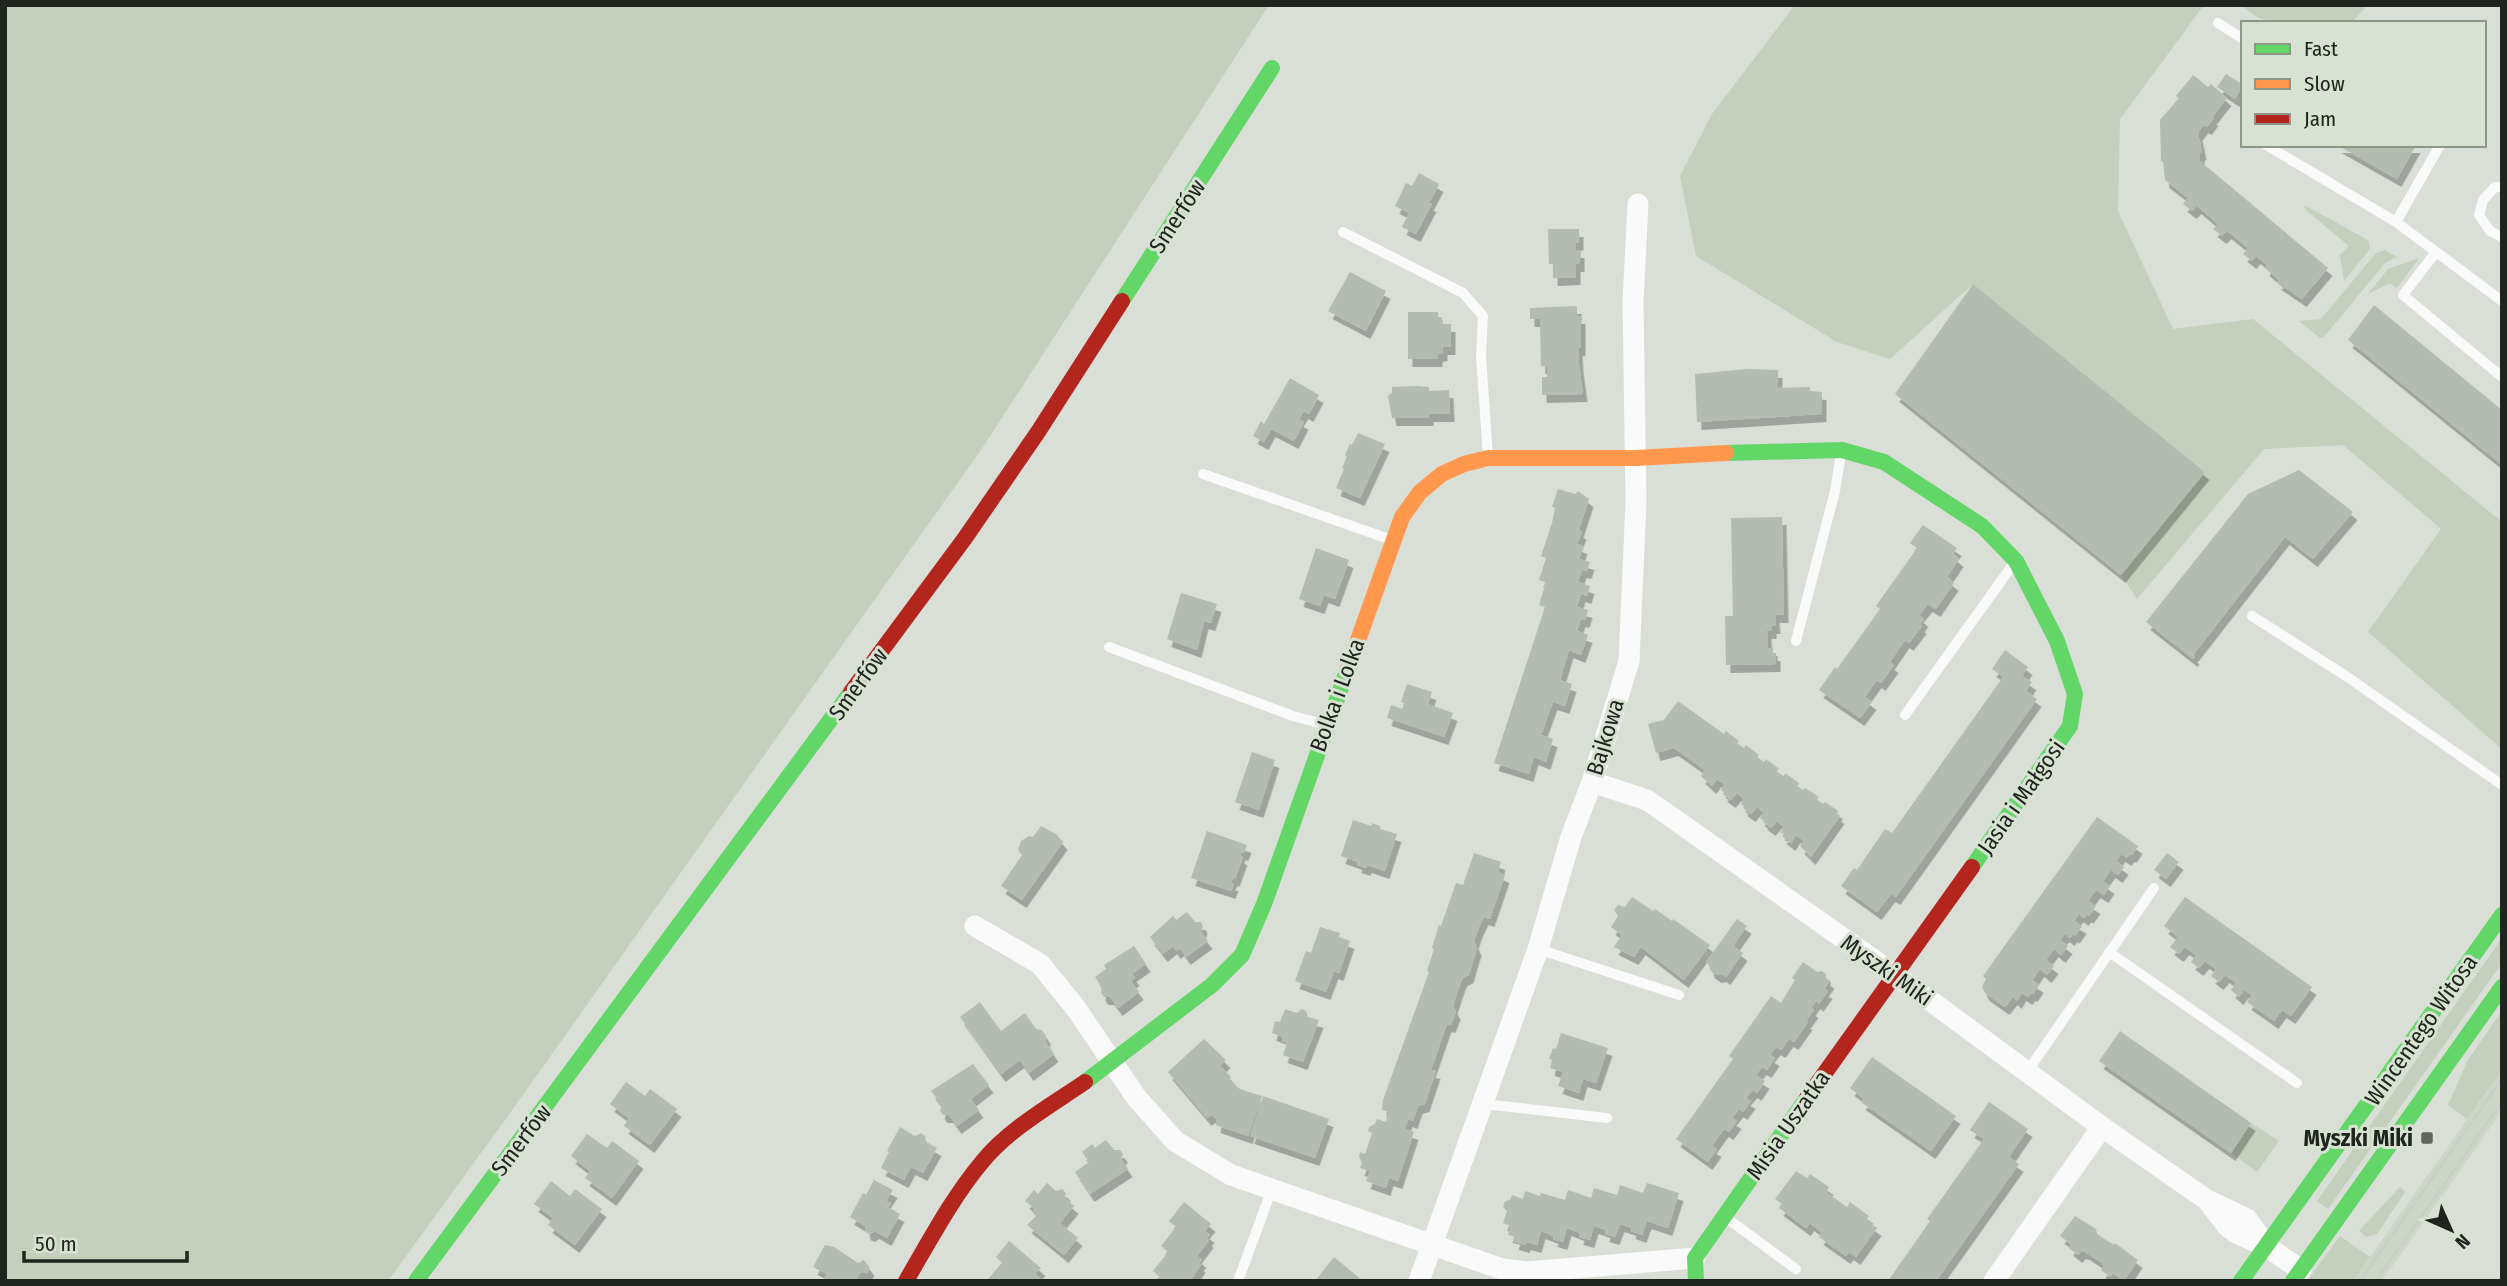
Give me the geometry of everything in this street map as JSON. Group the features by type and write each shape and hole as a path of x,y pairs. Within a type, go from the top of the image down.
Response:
{"street":[{"name":"Smerfów","path":"416,1281 965,538 1038,432 1272,68"},
{"name":"Bajkowa","path":"1419,1281 1430,1244 1484,1104 1538,950 1571,837 1592,782 1629,661 1636,458 1633,301 1638,205"},
{"name":"Jasia i Małgosi","path":"1636,458 1679,454 1842,450 1884,462 1982,526 2015,561 2057,641 2075,694 2070,726 1894,974"},
{"name":"Bolka i Lolka","path":"906,1281 949,1207 984,1160 1016,1130 1112,1063 1212,985 1242,955 1264,904 1402,517 1420,492 1442,474 1464,464 1488,458 1636,458"},
{"name":"Myszki Miki","path":"1592,782 1647,800 2207,1200 2227,1226 2236,1233 2266,1246 2297,1275"},
{"name":"Wincentego Witosa","path":"2241,1281 2502,915"},
{"path":"975,926 1040,964 1075,1007 1136,1097 1175,1141 1231,1175 1502,1269 1527,1272 1695,1258 1696,1281"},
{"name":"Misia Uszatka","path":"1695,1258 1894,974"},
{"name":"Wincentego Witosa","path":"2297,1275 2502,987"},
{"path":"1994,1281 2102,1127"}],"lane":[{"path":"2218,23 2241,38"},
{"path":"2269,147 2396,222 2502,301"},
{"path":"2396,222 2439,147"},
{"path":"2502,187 2494,187 2483,200 2479,215 2490,231 2502,237"},
{"path":"1343,232 1464,293 1483,316 1481,356 1488,458"},
{"path":"2436,252 2403,295 2502,377"},
{"path":"1796,641 1835,491 1842,450"},
{"path":"1203,474 1394,541"},
{"path":"1905,715 2015,561"},
{"path":"2252,616 2346,676 2502,785"},
{"path":"1109,647 1293,716 1326,725"},
{"path":"2027,1072 2154,888"},
{"path":"1538,950 1679,995"},
{"path":"2109,952 2297,1083"},
{"path":"1484,1104 1607,1118"},
{"path":"1238,1281 1272,1189"},
{"path":"1724,1216 1731,1224 1796,1269"}],"shaded area":[{"path":"5,5 1269,5 983,447 388,1281 5,1281"},
{"path":"1795,5 2204,5 2120,119 2118,211 2173,329 2253,319 2502,522 2502,749 2368,632 2441,529 2343,445 2264,449 2137,599 2121,575 2205,472 1973,284 1890,359 1837,342 1696,256 1680,176 1712,114"},
{"path":"2240,5 2368,5 2353,21 2270,21 2259,18"},
{"path":"2304,205 2368,240 2370,249 2344,281 2340,255 2349,246 2306,210"},
{"path":"2385,250 2397,257 2385,263 2324,337 2320,338 2299,321 2321,319 2376,253"},
{"path":"2419,258 2397,288 2390,283 2368,294 2388,269"},
{"path":"2502,938 2502,963 2328,1209 2317,1201"},
{"path":"2502,1011 2502,1070 2467,1119 2448,1105 2468,1060"},
{"path":"2502,1070 2502,1111 2382,1281 2353,1281"},
{"path":"2251,1123 2279,1141 2257,1172 2231,1153"},
{"path":"2400,1187 2405,1192 2377,1234 2366,1237 2359,1231"},
{"path":"2340,1236 2370,1257 2353,1281 2307,1281"}],"building":[{"path":"2226,74 2241,84 2235,99 2217,87"},
{"path":"2193,75 2208,87 2211,84 2227,98 2207,127 2204,125 2198,133 2202,152 2200,161 2328,268 2302,299 2277,282 2279,280 2265,268 2267,265 2256,256 2252,261 2243,254 2248,248 2227,231 2222,236 2213,229 2218,224 2197,206 2192,211 2183,204 2188,198 2165,180 2163,161 2161,162 2160,120 2179,98 2176,96"},
{"path":"2341,147 2415,147 2397,179"},
{"path":"1419,173 1439,184 1416,234 1402,227 1409,213 1395,206 1406,183 1412,186"},
{"path":"1548,229 1579,229 1576,250 1580,250 1580,264 1576,264 1576,277 1553,278 1553,264 1549,264"},
{"path":"1350,272 1386,291 1366,331 1328,311"},
{"path":"1973,284 2205,472 2121,575 1895,394"},
{"path":"2374,305 2502,410 2502,465 2348,340"},
{"path":"1577,306 1577,316 1581,316 1581,348 1578,348 1583,394 1542,395 1542,377 1547,377 1547,367 1541,366 1540,319 1530,319 1530,308"},
{"path":"1408,312 1438,312 1443,324 1451,324 1451,347 1443,347 1443,353 1438,354 1438,359 1408,359"},
{"path":"1748,369 1778,370 1778,388 1810,387 1810,391 1822,392 1822,414 1697,422 1695,374"},
{"path":"1290,378 1319,395 1309,414 1304,411 1299,419 1304,422 1294,441 1271,429 1264,442 1253,436 1261,421 1264,424"},
{"path":"1392,387 1429,387 1429,391 1449,390 1450,414 1429,414 1429,418 1392,418 1388,396 1392,393"},
{"path":"1358,433 1385,444 1360,498 1336,488 1344,469 1345,455"},
{"path":"2299,470 2353,512 2313,559 2285,537 2193,655 2193,659 2146,622 2248,494"},
{"path":"1558,489 1575,494 1578,491 1589,499 1577,544 1583,546 1579,559 1590,562 1587,571 1582,570 1578,582 1590,586 1587,596 1581,594 1577,607 1588,610 1577,631 1588,635 1581,655 1569,650 1560,680 1572,684 1565,706 1553,702 1541,735 1553,739 1546,762 1534,757 1529,774 1494,763 1545,607 1539,605 1546,582 1539,580 1546,558 1541,556 1552,523 1555,508 1552,507"},
{"path":"1782,517 1784,615 1775,615 1776,626 1772,626 1772,631 1767,631 1768,648 1773,648 1773,653 1776,653 1776,664 1726,665 1725,616 1733,616 1731,518"},
{"path":"1923,525 1957,548 1953,554 1959,559 1947,577 1954,583 1936,609 1928,604 1919,615 1924,619 1920,624 1922,626 1909,643 1905,640 1890,662 1894,665 1881,683 1877,680 1865,697 1872,702 1860,718 1819,690 1880,609 1876,606 1917,548 1910,543"},
{"path":"1316,548 1349,560 1335,599 1324,595 1320,606 1299,599"},
{"path":"1181,593 1217,604 1211,623 1204,621 1197,650 1167,639"},
{"path":"2005,650 2028,667 2022,676 2032,682 2026,691 2037,699 1896,897 1891,894 1877,912 1841,886 1854,868 1857,870 1885,829 1892,833 2003,677 1992,669"},
{"path":"1407,684 1432,692 1428,704 1453,713 1444,737 1387,718 1391,705 1402,709 1404,703 1401,702"},
{"path":"1678,701 1724,734 1726,731 1744,748 1746,745 1764,762 1766,759 1779,769 1777,771 1780,774 1784,776 1785,773 1799,783 1797,786 1819,797 1817,799 1820,802 1825,802 1838,811 1840,816 1811,857 1800,846 1804,841 1796,835 1791,843 1782,836 1784,834 1780,832 1784,827 1777,821 1771,828 1760,818 1764,813 1757,807 1751,814 1743,808 1741,804 1744,799 1737,793 1731,800 1721,790 1725,785 1717,779 1712,786 1701,776 1705,770 1674,748 1656,753 1648,724 1664,720"},
{"path":"1252,752 1275,760 1259,810 1235,802"},
{"path":"2097,817 2138,846 2132,855 2127,858 2121,854 2116,861 2124,867 2118,875 2111,870 2103,881 2110,886 2104,895 2096,890 2088,901 2096,906 2089,916 2087,914 2084,918 2079,914 2074,921 2082,926 2075,936 2073,934 2070,938 2065,934 2060,940 2068,946 2061,955 2054,949 2046,960 2054,966 2047,975 2040,969 2032,980 2039,985 2033,994 2028,997 2022,993 2017,1001 2013,997 2005,1007 1985,993 1982,987 1986,979 1983,976"},
{"path":"1353,820 1371,826 1372,823 1380,826 1380,829 1397,834 1385,871 1357,865 1358,862 1341,856"},
{"path":"1041,826 1056,834 1063,842 1022,900 1001,886 1022,855 1018,850 1021,841 1029,836 1033,837"},
{"path":"1207,831 1247,845 1244,853 1241,852 1240,856 1243,857 1231,883 1234,883 1231,891 1191,878"},
{"path":"1474,853 1501,862 1498,872 1505,875 1490,919 1484,917 1474,941 1477,948 1469,975 1461,982 1453,1006 1456,1012 1451,1025 1447,1024 1431,1070 1436,1071 1425,1104 1418,1106 1413,1121 1408,1119 1405,1129 1414,1132 1398,1181 1389,1178 1386,1188 1366,1181 1370,1171 1360,1168 1360,1152 1365,1154 1372,1133 1368,1131 1369,1127 1375,1124 1377,1119 1386,1122 1389,1112 1382,1110 1383,1100 1429,972 1427,971 1439,925 1441,926 1456,883 1463,885"},
{"path":"2167,853 2179,862 2166,879 2154,870"},
{"path":"1632,897 1653,911 1655,909 1672,921 1673,919 1710,945 1684,980 1641,947 1634,957 1614,947 1622,935 1611,927 1618,916 1614,910 1618,905 1625,907"},
{"path":"2185,897 2312,987 2291,1016 2282,1010 2274,1021 2247,1002 2252,995 2244,990 2239,997 2231,990 2236,983 2225,975 2219,982 2211,976 2216,969 2205,961 2199,968 2191,962 2196,955 2185,947 2179,954 2170,947 2178,937 2164,926"},
{"path":"1187,912 1195,922 1201,922 1201,932 1208,941 1186,957 1180,948 1176,951 1173,946 1163,954 1150,937 1173,916 1176,920"},
{"path":"1737,919 1747,926 1735,943 1735,947 1743,953 1726,977 1717,975 1710,970 1706,962"},
{"path":"1320,927 1340,933 1339,937 1350,941 1339,973 1334,971 1326,992 1295,981 1306,951 1311,953"},
{"path":"1134,946 1146,964 1132,974 1135,978 1131,981 1139,992 1118,1008 1110,997 1104,997 1101,993 1102,987 1095,977 1106,969 1104,965"},
{"path":"1803,962 1817,972 1826,974 1830,981 1824,989 1828,991 1819,1004 1816,1001 1811,1008 1814,1010 1806,1021 1808,1022 1794,1042 1789,1039 1781,1050 1776,1047 1770,1055 1775,1058 1767,1070 1762,1067 1756,1075 1765,1081 1757,1093 1753,1090 1746,1098 1751,1101 1743,1112 1739,1109 1732,1118 1737,1121 1729,1132 1724,1129 1712,1146 1717,1149 1708,1162 1676,1139 1733,1059 1729,1056 1771,996 1781,1003 1795,980 1792,978"},
{"path":"980,1002 1001,1031 1025,1013 1036,1029 1042,1030 1046,1036 1045,1041 1054,1054 1029,1073 1020,1060 1001,1074 960,1017"},
{"path":"1285,1009 1297,1013 1302,1009 1308,1017 1319,1020 1303,1062 1283,1055 1287,1043 1282,1041 1283,1037 1272,1033 1275,1021 1280,1022"},
{"path":"2120,1031 2251,1123 2231,1153 2099,1061"},
{"path":"1561,1033 1608,1048 1596,1083 1583,1079 1579,1093 1558,1086 1563,1072 1550,1068 1552,1060 1549,1059 1553,1048 1556,1049"},
{"path":"1204,1039 1226,1060 1220,1066 1231,1077 1228,1080 1240,1089 1262,1096 1248,1136 1216,1125 1217,1119 1211,1115 1207,1118 1168,1072"},
{"path":"1872,1057 1956,1116 1931,1151 1861,1102 1864,1099 1850,1088"},
{"path":"973,1064 989,1085 971,1099 979,1110 957,1126 949,1115 943,1115 940,1111 942,1105 931,1091"},
{"path":"626,1082 645,1096 650,1089 677,1109 650,1145 624,1126 629,1118 610,1104"},
{"path":"1263,1096 1329,1119 1315,1158 1250,1136"},
{"path":"1989,1102 2028,1129 2009,1157 2019,1164 1936,1281 1888,1281 1930,1221 1927,1219 1984,1139 1970,1130"},
{"path":"900,1127 915,1136 921,1133 926,1142 937,1148 923,1173 911,1167 904,1180 881,1168"},
{"path":"587,1134 607,1148 612,1141 639,1161 612,1198 585,1178 590,1171 571,1156"},
{"path":"1106,1140 1114,1150 1120,1150 1123,1154 1121,1159 1128,1169 1090,1194 1075,1172 1089,1162 1082,1152 1092,1144 1095,1148"},
{"path":"1796,1171 1807,1178 1810,1174 1829,1187 1826,1192 1847,1207 1850,1202 1869,1216 1866,1220 1877,1228 1856,1257 1849,1252 1846,1256 1819,1237 1822,1233 1810,1223 1806,1228 1779,1208 1782,1204 1775,1199"},
{"path":"874,1180 893,1190 886,1201 891,1203 888,1208 900,1214 887,1238 875,1231 870,1234 866,1232 865,1226 850,1217 863,1193 866,1195"},
{"path":"551,1181 570,1196 575,1189 602,1209 575,1245 548,1225 553,1218 534,1204"},
{"path":"1047,1183 1056,1191 1062,1189 1066,1193 1065,1198 1074,1206 1060,1223 1078,1238 1064,1255 1027,1225 1036,1216 1032,1212 1035,1209 1025,1201 1034,1190 1038,1194"},
{"path":"1647,1183 1679,1193 1668,1228 1647,1221 1642,1235 1620,1224 1615,1237 1594,1226 1590,1240 1579,1237 1580,1233 1567,1228 1563,1242 1541,1231 1537,1245 1526,1242 1525,1245 1514,1242 1516,1237 1508,1235 1511,1226 1503,1223 1507,1211 1503,1207 1505,1201 1510,1200 1512,1195 1523,1199 1525,1191 1565,1200 1568,1190 1591,1198 1594,1188 1617,1195 1620,1185 1643,1193"},
{"path":"1184,1202 1211,1224 1205,1231 1210,1235 1207,1238 1209,1240 1197,1256 1202,1260 1199,1263 1201,1265 1190,1281 1158,1281 1160,1277 1153,1271 1168,1252 1161,1246 1176,1227 1169,1221"},
{"path":"2075,1216 2096,1229 2097,1234 2138,1260 2124,1281 2113,1273 2110,1277 2101,1270 2104,1266 2102,1263 2085,1252 2081,1251 2078,1255 2069,1248 2071,1244 2060,1236"},
{"path":"1009,1241 1041,1268 1035,1274 1043,1281 988,1279 1002,1263 996,1257"},
{"path":"825,1245 834,1247 858,1263 864,1260 870,1268 867,1273 860,1273 856,1281 823,1281 827,1274 813,1267"},
{"path":"1334,1257 1363,1281 1315,1281"}],"tram line":[{"path":"2360,1281 2502,1079"},
{"path":"2376,1281 2502,1102"}],"traffic: fast":[{"path":"1122,301 1272,68"},
{"path":"1726,453 1842,450 1884,462 1982,526 2016,561 2057,641 2075,694 2070,726 1972,867"},
{"path":"1085,1082 1212,985 1242,955 1264,904 1347,671"},
{"path":"416,1281 851,692"},
{"path":"2241,1281 2502,915"},
{"path":"2293,1281 2502,987"},
{"path":"1696,1281 1695,1258 1807,1098"}],"traffic: slow":[{"path":"1347,671 1402,517 1420,492 1442,474 1464,464 1488,458 1636,458 1726,453"}],"traffic: jam":[{"path":"851,692 965,538 1038,432 1122,301"},
{"path":"1807,1098 1972,867"},
{"path":"906,1281 951,1205 982,1162 1017,1129 1085,1082"}],"place":[{"name":"Myszki Miki","path":"2427,1138"}]}
